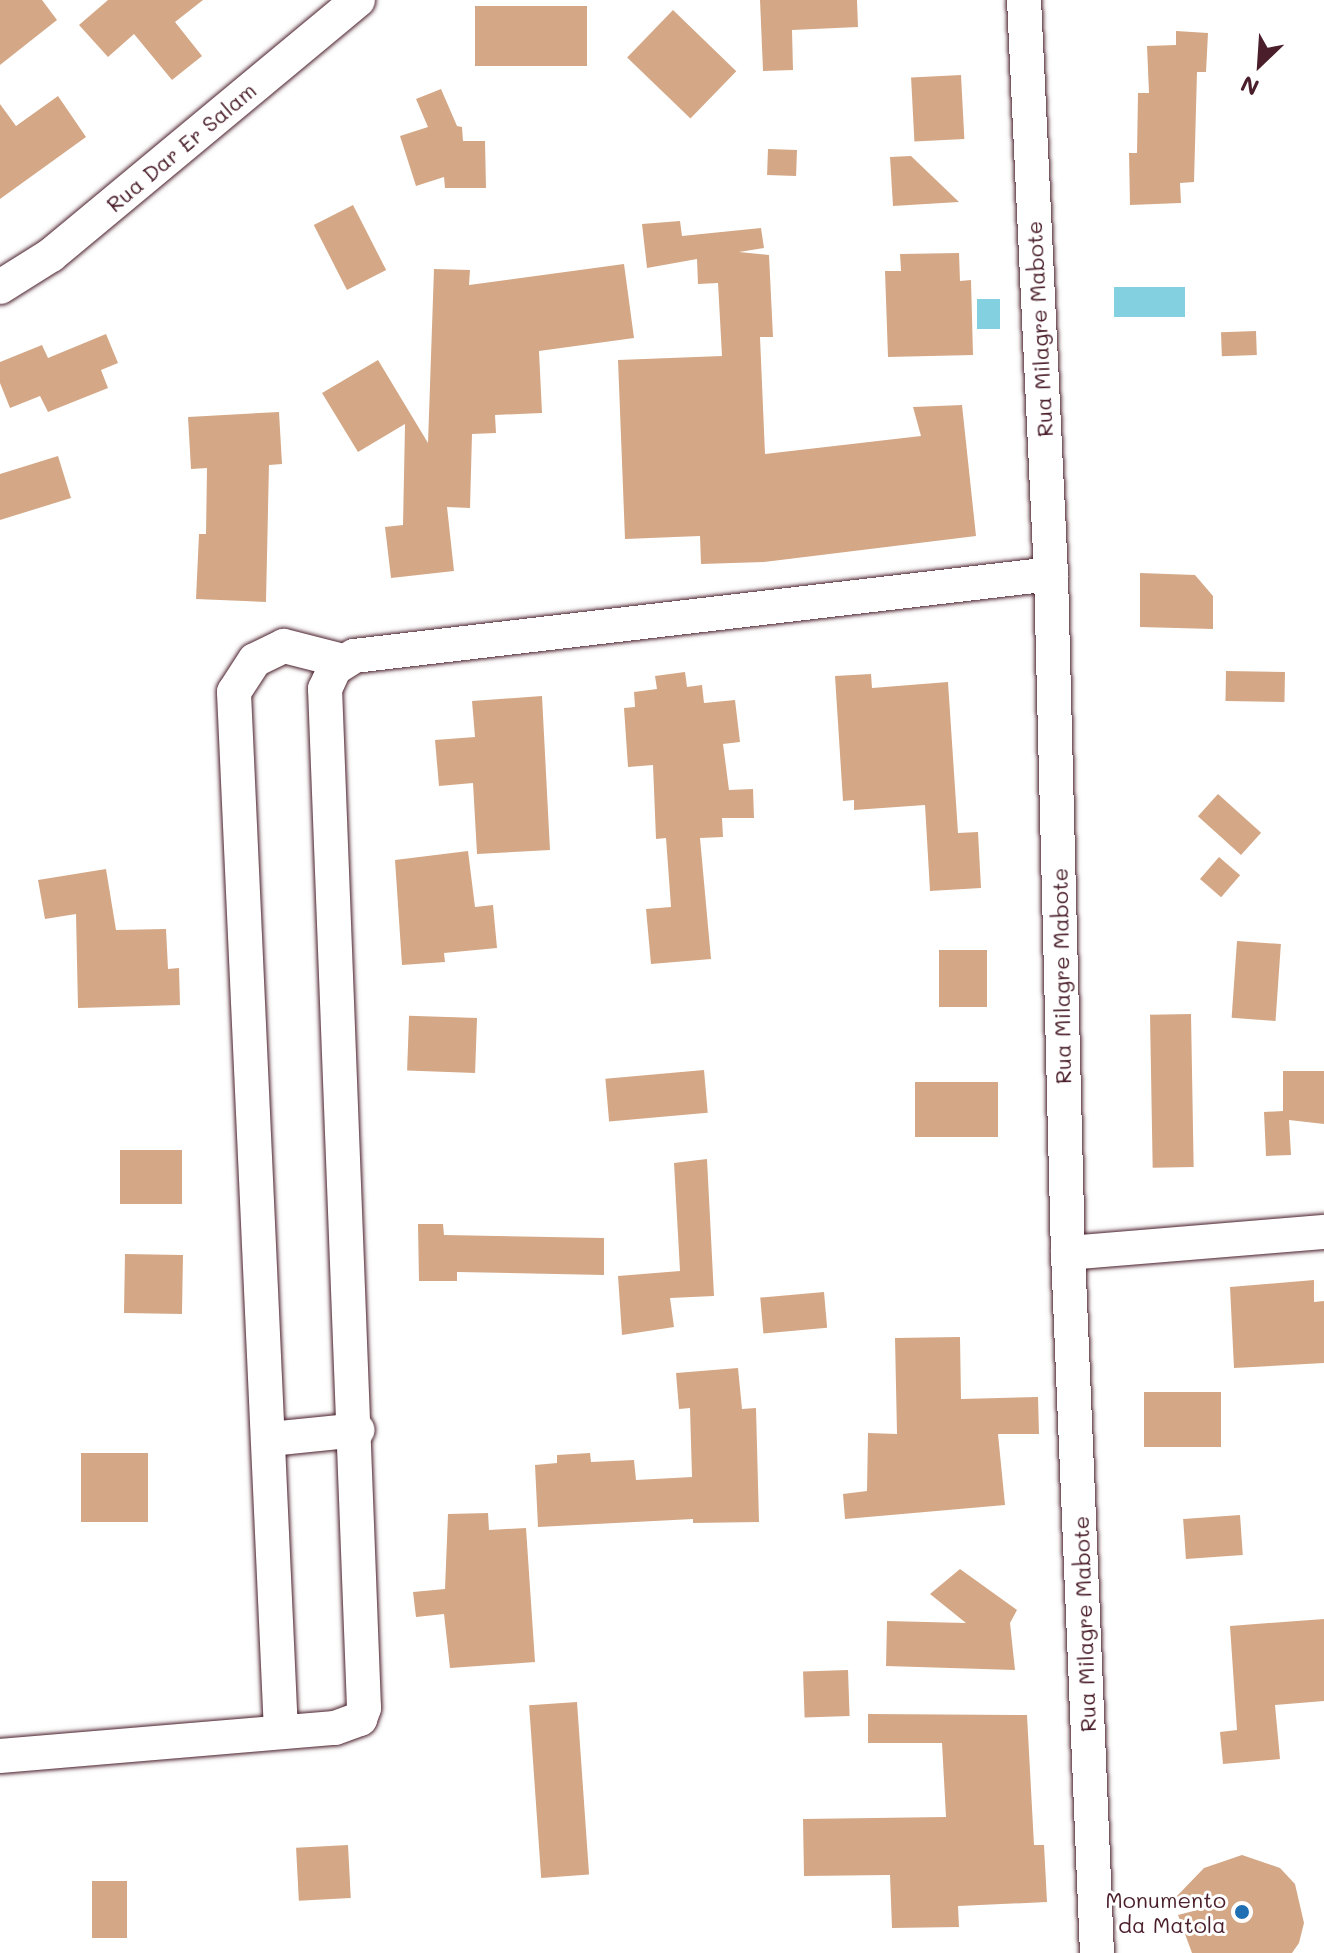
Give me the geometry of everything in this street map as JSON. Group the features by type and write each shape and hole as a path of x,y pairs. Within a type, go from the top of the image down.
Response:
{"street":[{"name":"Rua Dar Er Salam","path":"0,287 51,255 358,0"},
{"name":"Rua Milagre Mabote","path":"1024,0 1051,574 1068,1253 1097,1953"},
{"path":"281,1732 234,692 255,660 284,646 343,661 1051,574"},
{"path":"0,1756 335,1728 360,1719 364,1708 358,1430 325,689 343,661"},
{"path":"1068,1253 1324,1232"},
{"path":"270,1439 358,1430"}],"water":[{"path":"1114,287 1185,287 1185,317 1114,317"},
{"path":"977,299 1000,299 1000,329 977,329"}],"building":[{"path":"0,0 42,0 57,20 0,65"},
{"path":"108,0 203,0 175,22 202,56 172,80 134,34 108,57 79,25"},
{"path":"760,0 857,0 858,27 792,30 793,70 763,71"},
{"path":"475,6 587,6 587,66 475,66"},
{"path":"673,10 736,71 690,119 627,57"},
{"path":"1176,31 1208,33 1206,72 1197,72 1194,182 1180,183 1181,203 1130,205 1129,153 1137,153 1138,93 1149,93 1147,46 1176,45"},
{"path":"961,75 964,139 914,142 911,78"},
{"path":"441,89 457,126 462,127 463,141 485,141 486,188 445,188 444,177 416,186 400,136 428,127 416,99"},
{"path":"58,96 86,137 0,199 0,104 16,126"},
{"path":"768,149 797,150 796,176 767,175"},
{"path":"911,156 959,202 893,206 890,157"},
{"path":"353,205 386,270 347,290 314,225"},
{"path":"680,221 682,236 761,228 764,248 739,252 769,255 773,337 760,337 765,454 921,436 913,407 962,405 976,536 764,562 701,564 700,536 625,539 618,360 722,356 718,283 698,284 697,259 647,268 642,224"},
{"path":"959,253 960,281 971,280 973,355 888,357 885,271 901,271 900,254"},
{"path":"624,264 634,338 539,351 542,413 495,415 496,433 472,434 470,508 447,507 454,571 391,578 385,527 403,525 405,424 358,452 322,393 378,360 428,443 434,269 470,270 469,285"},
{"path":"1256,331 1257,355 1222,356 1221,332"},
{"path":"106,334 118,363 101,370 108,388 48,412 40,396 10,408 0,383 0,362 42,345 48,358"},
{"path":"279,412 282,464 269,465 266,602 196,599 199,534 206,534 207,468 191,469 188,417"},
{"path":"58,456 71,498 0,520 0,474"},
{"path":"1140,573 1195,575 1213,596 1213,629 1140,627"},
{"path":"1226,671 1285,672 1284,702 1225,701"},
{"path":"685,672 687,687 702,685 704,703 735,700 740,742 723,744 729,790 753,789 754,818 722,818 723,837 700,838 711,959 651,964 646,909 671,907 666,838 656,839 653,765 628,767 624,708 635,707 634,692 657,689 655,676"},
{"path":"871,674 872,688 948,682 958,833 978,832 981,888 930,891 925,805 854,810 854,800 843,801 835,676"},
{"path":"542,696 550,850 477,854 473,783 439,786 435,740 475,737 472,701"},
{"path":"1218,794 1261,833 1241,855 1198,816"},
{"path":"468,851 475,907 493,905 497,948 444,953 445,962 402,965 395,860"},
{"path":"1219,857 1240,875 1221,897 1200,879"},
{"path":"106,869 116,930 166,929 168,969 179,968 180,1005 78,1008 76,914 45,919 38,880"},
{"path":"1237,941 1281,944 1276,1021 1232,1018"},
{"path":"939,950 987,950 987,1007 939,1007"},
{"path":"1191,1014 1194,1167 1153,1168 1150,1015"},
{"path":"409,1016 477,1018 475,1073 407,1071"},
{"path":"704,1070 708,1113 609,1121 605,1079"},
{"path":"1283,1071 1324,1071 1324,1124 1289,1120 1291,1155 1266,1156 1264,1112 1283,1111"},
{"path":"915,1082 998,1082 998,1137 915,1137"},
{"path":"120,1150 182,1150 182,1204 120,1204"},
{"path":"707,1159 714,1296 670,1298 674,1327 622,1335 618,1276 680,1271 674,1163"},
{"path":"418,1224 443,1224 444,1235 604,1238 604,1275 457,1272 457,1281 419,1281"},
{"path":"125,1254 183,1255 182,1314 124,1313"},
{"path":"1314,1280 1314,1302 1324,1301 1324,1363 1234,1368 1230,1287"},
{"path":"824,1292 827,1328 763,1333 760,1298"},
{"path":"960,1337 961,1399 1038,1397 1039,1434 998,1434 1005,1505 845,1519 843,1494 867,1491 868,1433 897,1434 895,1338"},
{"path":"738,1368 742,1409 756,1408 759,1522 693,1523 693,1519 538,1527 535,1465 557,1463 557,1455 590,1453 591,1462 634,1460 636,1480 692,1477 690,1408 679,1409 676,1373"},
{"path":"1144,1392 1221,1392 1221,1447 1144,1447"},
{"path":"81,1453 148,1453 148,1522 81,1522"},
{"path":"488,1513 489,1530 526,1528 535,1662 450,1668 444,1614 416,1617 413,1592 445,1589 448,1514"},
{"path":"1240,1515 1243,1555 1186,1559 1183,1519"},
{"path":"960,1569 1017,1610 1010,1623 1015,1670 886,1666 887,1621 966,1623 930,1594"},
{"path":"1324,1619 1324,1701 1275,1705 1280,1759 1223,1764 1220,1732 1237,1730 1230,1626"},
{"path":"848,1670 850,1716 805,1718 803,1672"},
{"path":"577,1702 589,1875 541,1878 529,1705"},
{"path":"868,1714 1027,1715 1034,1845 1044,1845 1047,1902 958,1906 959,1927 892,1928 890,1875 804,1876 803,1819 946,1817 942,1743 868,1743"},
{"path":"348,1845 351,1898 299,1901 296,1848"},
{"name":"Monumento da Matola","path":"1242,1855 1280,1868 1295,1884 1304,1923 1299,1943 1292,1953 1192,1953 1178,1915 1205,1908 1203,1896 1176,1897 1204,1868"},
{"path":"92,1881 127,1881 127,1938 92,1938"}],"place":[{"name":"Monumento da Matola","path":"1242,1912"}]}
